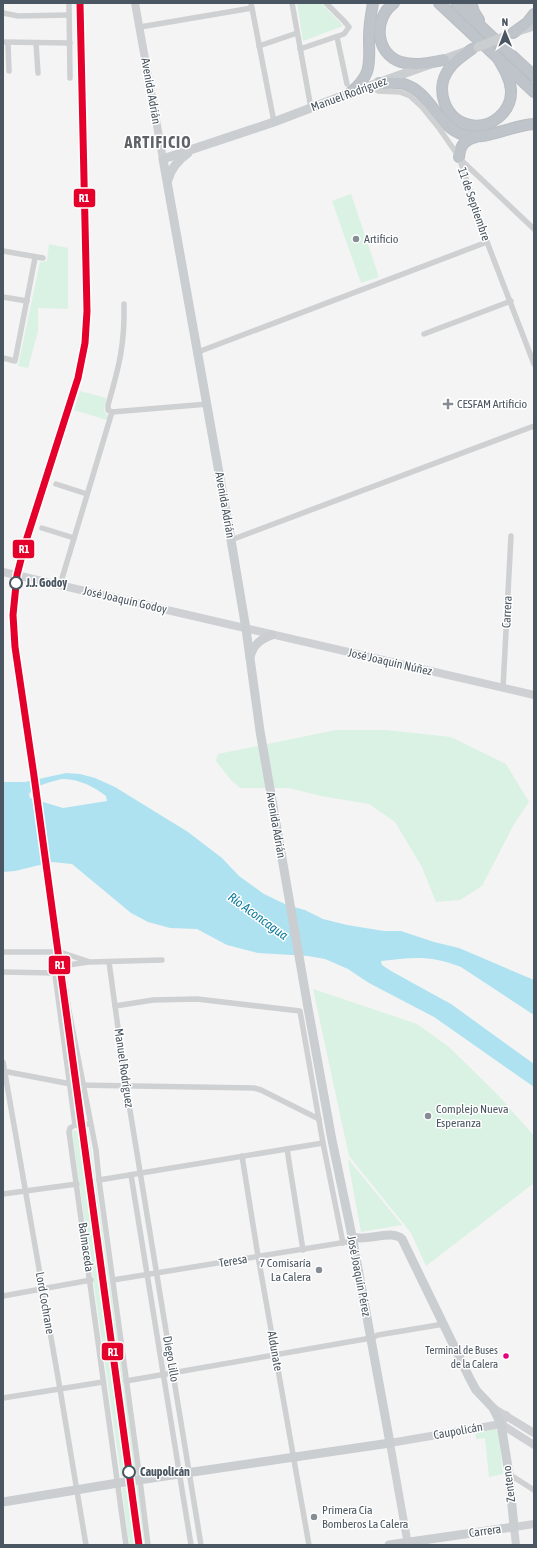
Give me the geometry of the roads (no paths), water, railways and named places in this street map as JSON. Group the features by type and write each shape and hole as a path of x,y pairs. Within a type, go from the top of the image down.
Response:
{"highway":[{"path":"348,88 363,81 369,68 369,32 374,3"},
{"path":"394,3 384,13 379,27 380,40 388,54 396,60 407,64 420,64 444,60"},
{"path":"432,3 454,17"},
{"path":"439,3 534,92"},
{"path":"456,3 534,76"},
{"path":"471,3 477,18 488,33"},
{"path":"509,35 526,23 534,14"},
{"path":"475,48 449,68 442,85 442,95 446,108 455,118 467,124 481,125 490,122 500,116 506,108 511,95 510,86 505,71 497,57"},
{"path":"375,84 398,83 413,88 424,97 450,128 464,135 478,136 492,134 524,125 534,124"},
{"path":"458,157 464,142 478,136"}],"main road":[{"name":"Manuel Rodríguez","path":"163,159 311,108 348,88 375,84 534,26"},
{"path":"168,186 169,176 176,162 197,147"},
{"name":"Avenida Adrián","path":"163,159 208,404 246,629 260,731 304,1009"},
{"path":"250,657 253,648 258,642 272,635"},
{"name":"José Joaquín Pérez","path":"304,1009 332,1140 356,1239 356,1258 390,1443"},
{"name":"Teresa","path":"356,1239 394,1235 399,1236 402,1239 444,1324"},
{"path":"444,1324 460,1360 476,1390 494,1408"},
{"name":"Zenteno","path":"494,1408 501,1424 509,1474 514,1527"},
{"name":"Caupolicán","path":"3,1502 189,1472 390,1443"},
{"name":"Carrera","path":"389,1545 407,1544 514,1527"}],"street":[{"path":"68,3 70,78"},
{"name":"Avenida Adrián","path":"135,3 163,159"},
{"path":"292,3 311,108"},
{"path":"300,49 337,37 344,34 348,29 349,27 344,21 326,3"},
{"path":"140,27 251,6 274,122"},
{"path":"6,14 69,15"},
{"path":"259,46 298,33"},
{"path":"337,37 348,88"},
{"path":"9,71 6,43 70,42"},
{"path":"36,43 38,73"},
{"name":"11 de Septiembre","path":"375,84 378,91 400,92 410,96 422,107 439,128 458,157 487,242 534,364"},
{"path":"458,157 534,229"},
{"path":"198,352 487,242"},
{"path":"3,251 35,258 43,258"},
{"path":"3,358 15,361 35,258"},
{"path":"3,297 26,301"},
{"path":"424,334 511,302"},
{"path":"124,304 122,352 107,406 109,411 112,412 208,404"},
{"path":"60,585 112,412"},
{"path":"231,540 534,426"},
{"path":"56,484 87,494"},
{"path":"42,528 74,538"},
{"name":"Carrera","path":"503,688 511,536"},
{"name":"José Joaquín Godoy","path":"3,572 246,629"},
{"name":"José Joaquín Núñez","path":"246,629 534,696"},
{"path":"3,952 60,952 90,962"},
{"name":"Balmaceda","path":"52,952 75,1125 70,1128 70,1132 126,1545"},
{"name":"Balmaceda","path":"60,952 82,1085 96,1150 148,1545"},
{"path":"62,966 90,962 162,960"},
{"name":"Manuel Rodríguez","path":"109,962 126,1086 140,1173"},
{"path":"3,972 54,973"},
{"path":"115,1006 153,1000 197,999 304,1009"},
{"name":"José Joaquín Pérez","path":"304,1009 319,1119 342,1244"},
{"name":"Lord Cochrane","path":"3,1062 86,1545"},
{"path":"4,1072 82,1085 254,1088 261,1090 319,1119"},
{"path":"75,1125 90,1124"},
{"path":"99,1180 323,1143"},
{"path":"287,1149 303,1250"},
{"name":"Aldunate","path":"242,1156 308,1545"},
{"name":"Diego Lillo","path":"140,1173 201,1545"},
{"name":"Diego Lillo","path":"131,1175 190,1545"},
{"path":"3,1194 77,1184"},
{"name":"Teresa","path":"113,1280 342,1244 356,1239"},
{"path":"3,1296 91,1280"},
{"path":"126,1381 444,1324"},
{"path":"3,1398 103,1382"},
{"path":"494,1408 534,1433"},
{"path":"506,1415 501,1424 534,1445"},
{"name":"Caupolicán","path":"390,1443 501,1424"},
{"name":"José Joaquín Pérez","path":"390,1443 407,1544"},
{"path":"509,1474 534,1490"},
{"name":"Carrera","path":"514,1527 534,1524"},
{"name":"Zenteno","path":"514,1527 516,1545"}],"water":[{"name":"Río Aconcagua","path":"66,773 80,774 95,778 115,787 188,832 222,858 239,876 264,894 287,905 305,910 323,919 347,925 384,931 401,931 434,942 459,948 534,980 534,1015 461,967 450,963 440,960 421,958 381,961 382,965 391,971 451,1004 534,1064 534,1087 434,1017 369,983 348,969 325,959 308,956 258,953 227,945 197,929 170,928 148,922 131,913 72,864 52,862 15,871 3,872 3,782 25,782","holes":["68,779 97,789 106,796 107,801 63,808 30,798 29,794 36,788 49,782"]}],"place":[{"name":"Artificio","path":"356,239"},
{"name":"CESFAM Artificio","path":"448,404"},
{"name":"J.J. Godoy","path":"16,583"},
{"name":"Complejo Nueva Esperanza","path":"428,1116"},
{"name":"7 Comisaría La Calera","path":"319,1270"},
{"name":"Terminal de Buses de la Calera","path":"506,1356"},
{"name":"Caupolicán","path":"129,1472"},
{"name":"Primera Cía Bomberos La Calera","path":"314,1517"}],"district":[{"name":"ARTIFICIO","path":"158,142"}]}
